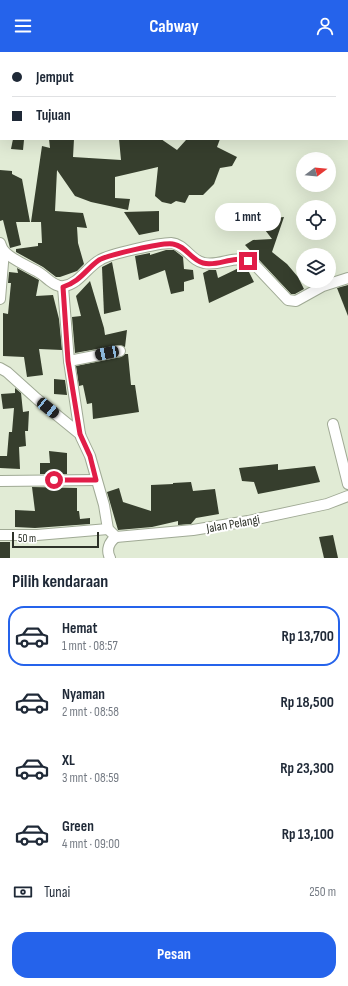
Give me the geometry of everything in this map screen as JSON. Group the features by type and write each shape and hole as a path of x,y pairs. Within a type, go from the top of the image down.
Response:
{"street":[{"path":"2,247 18,260 58,286 63,287 72,284 96,262 106,257 170,243 182,247 198,261 204,263 211,264 244,259 254,264 288,300 293,302 322,286 348,278"},
{"path":"0,299 2,247"},
{"path":"63,287 68,361 80,434 90,456 104,506 108,529 116,537 113,539 108,548 110,558"},
{"path":"68,361 120,351"},
{"path":"0,368 8,372 37,399 80,434"},
{"path":"333,424 348,484"},
{"path":"0,481 96,480"},
{"name":"Jalan Pelangi","path":"116,537 193,530 248,521 327,504 348,496"},
{"path":"0,535 37,535 108,529"}],"building":[{"path":"13,140 24,140 23,150 11,149"},
{"path":"49,140 74,140 73,157 121,160 119,140 162,140 177,150 186,140 220,140 217,147 237,157 232,166 220,168 214,184 203,195 189,195 185,203 176,201 171,204 162,202 155,196 158,167 115,177 115,198 130,199 128,210 91,202 75,196 57,170 55,211 83,213 87,228 77,227 78,243 84,264 77,271 56,277 43,267 16,252 16,249 38,246 38,243 42,243 41,222 31,222 42,146 50,148"},
{"path":"0,170 12,171 12,174 22,179 30,222 16,222 21,245 10,248 3,220 0,221"},
{"path":"159,211 159,231 139,235 124,212"},
{"path":"274,213 275,218 284,217 272,252 287,264 296,275 296,288 304,288 295,294 291,294 245,245 253,240 272,239 262,226 260,218"},
{"path":"166,250 174,250 183,257 184,269 193,270 194,279 184,282 184,291 171,294 165,270 139,280 135,256 150,253 150,255"},
{"path":"112,262 121,310 104,314 102,267"},
{"path":"243,266 247,268 254,282 209,303 203,273 209,270 216,270 218,278"},
{"path":"17,268 39,280 36,296 53,295 59,319 62,350 39,349 43,375 27,377 24,357 3,356 3,313 8,314 11,283 8,283 9,272 18,273"},
{"path":"90,281 105,335 127,330 125,347 119,345 75,353 72,317 81,316 76,296"},
{"path":"348,285 348,316 337,288"},
{"path":"128,354 131,385 135,385 139,412 93,419 92,403 87,404 83,385 79,386 76,366 121,357"},
{"path":"54,379 65,380 67,395 54,394"},
{"path":"15,388 21,393 23,412 29,411 28,431 25,431 26,446 19,447 20,469 0,468 0,456 7,456 9,432 12,432 14,408 3,409 1,394 15,393"},
{"path":"49,451 67,453 67,474 40,474 40,463 50,463"},
{"path":"278,464 278,470 315,466 320,482 258,494 254,482 242,481 239,468"},
{"path":"191,482 193,491 215,489 219,514 196,518 191,524 178,525 178,521 152,527 118,530 107,492 119,488 123,502 151,511 151,485"},
{"path":"32,487 77,488 77,511 79,511 80,519 90,518 90,524 35,528 15,527 15,510 35,511"},
{"path":"333,535 338,558 324,558 319,537"},
{"path":"0,542 10,542 10,558 0,558"}],"route":[{"path":"54,480 96,480 90,456 80,434 68,361 63,287 72,284 93,265 106,257 170,243 182,247 198,261 204,263 211,264 236,259 244,259 248,261"}]}
